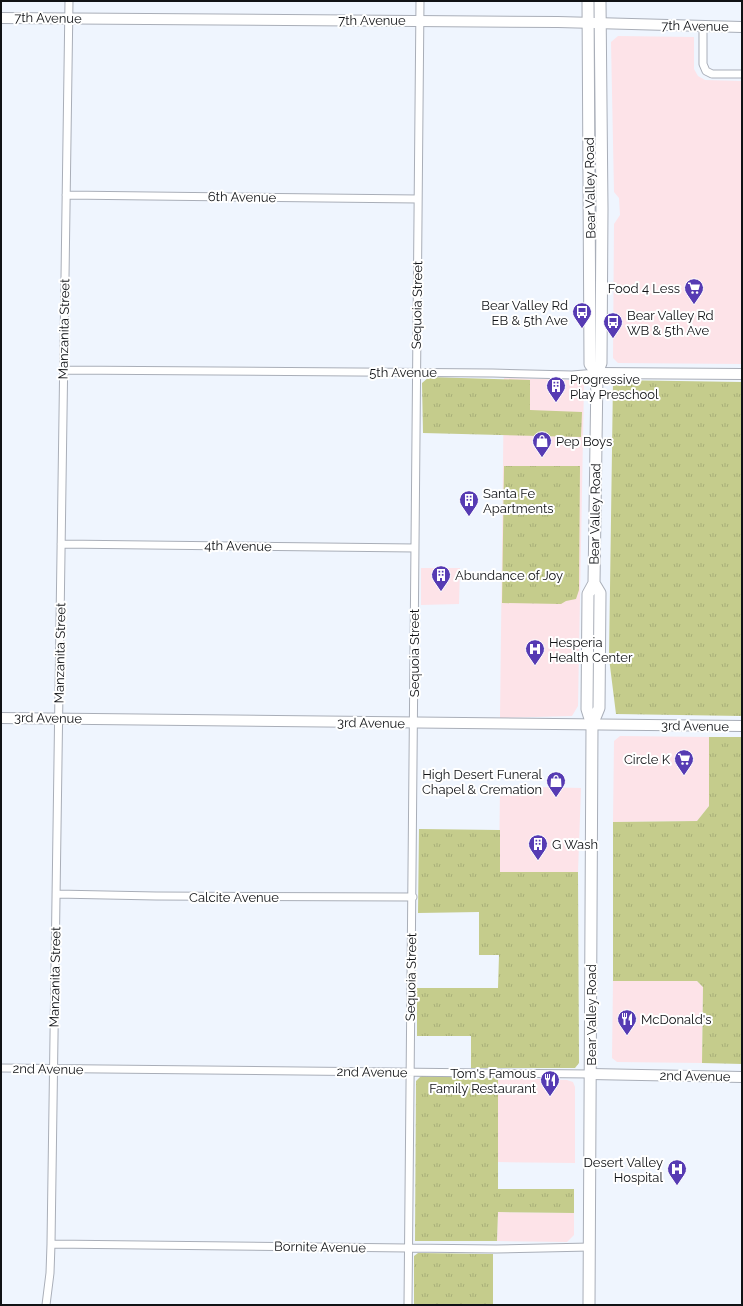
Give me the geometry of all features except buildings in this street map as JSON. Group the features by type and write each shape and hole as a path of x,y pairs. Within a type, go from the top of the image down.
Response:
{"main road":[{"name":"Bear Valley Road","path":"588,1 590,364 597,373"},
{"name":"Bear Valley Road","path":"589,1305 592,725 587,710 588,594 594,583 597,373 601,363 602,209 599,24 600,1"},
{"path":"589,140 594,160 596,203 597,207 602,209"}],"street":[{"name":"Manzanita Street","path":"46,1305 50,1273 51,1244 69,1"},
{"name":"Sequoia Street","path":"408,1305 413,898 414,548 420,1"},
{"name":"7th Avenue","path":"1,18 588,23 742,27"},
{"path":"704,26 703,64 706,71 712,74 742,74"},
{"name":"6th Avenue","path":"66,195 418,199"},
{"name":"5th Avenue","path":"63,370 493,373 572,375 597,373 742,374"},
{"name":"4th Avenue","path":"61,544 414,548"},
{"name":"3rd Avenue","path":"1,718 742,726"},
{"name":"Calcite Avenue","path":"56,894 413,898"},
{"name":"2nd Avenue","path":"1,1068 742,1077"},
{"name":"Bornite Avenue","path":"51,1244 509,1249 590,1247"}],"shaded area":[{"path":"618,36 694,37 694,69 698,76 705,80 742,81 742,364 618,363 613,358 614,224 620,215 619,198 614,192 611,42"},
{"path":"504,378 577,380 584,384 578,706 572,716 500,718"},
{"path":"421,568 460,568 459,604 421,605"},
{"path":"620,736 709,737 709,806 697,821 613,822 614,741"},
{"path":"500,786 581,788 578,872 499,872"},
{"path":"613,981 697,981 703,987 702,1063 617,1062 612,1058"},
{"path":"498,1078 567,1080 573,1082 575,1087 575,1163 498,1162"},
{"path":"498,1212 574,1213 574,1235 567,1242 497,1241"}],"green space":[{"path":"429,377 530,380 530,410 582,412 581,437 423,433 422,383"},
{"path":"613,380 742,382 742,716 616,714 609,658"},
{"path":"504,466 580,466 579,590 576,599 566,601 561,604 502,603"},
{"path":"709,737 742,737 742,1064 702,1063 703,987 697,981 613,981 613,822 697,821 709,806"},
{"path":"419,829 500,830 500,872 578,872 579,1063 575,1068 471,1068 471,1036 417,1036 417,988 498,988 499,955 479,955 479,912 418,913"},
{"path":"421,1076 498,1078 498,1189 574,1189 574,1213 498,1212 497,1241 415,1241 416,1081"},
{"path":"418,1253 493,1254 493,1305 414,1305 414,1256"}],"place":[{"name":"Food 4 Less","path":"694,305"},
{"name":"Bear Valley Rd EB & 5th Ave","path":"582,329"},
{"name":"Bear Valley Rd WB & 5th Ave","path":"613,339"},
{"name":"Progressive Play Preschool","path":"556,403"},
{"name":"Pep Boys","path":"542,458"},
{"name":"Santa Fe Apartments","path":"469,517"},
{"name":"Abundance of Joy","path":"441,592"},
{"name":"Hesperia Health Center","path":"535,666"},
{"name":"Circle K","path":"684,776"},
{"name":"High Desert Funeral Chapel & Cremation","path":"556,798"},
{"name":"G Wash","path":"538,861"},
{"name":"McDonald's","path":"627,1036"},
{"name":"Tom's Famous Family Restaurant","path":"550,1097"},
{"name":"Desert Valley Hospital","path":"677,1186"}]}
